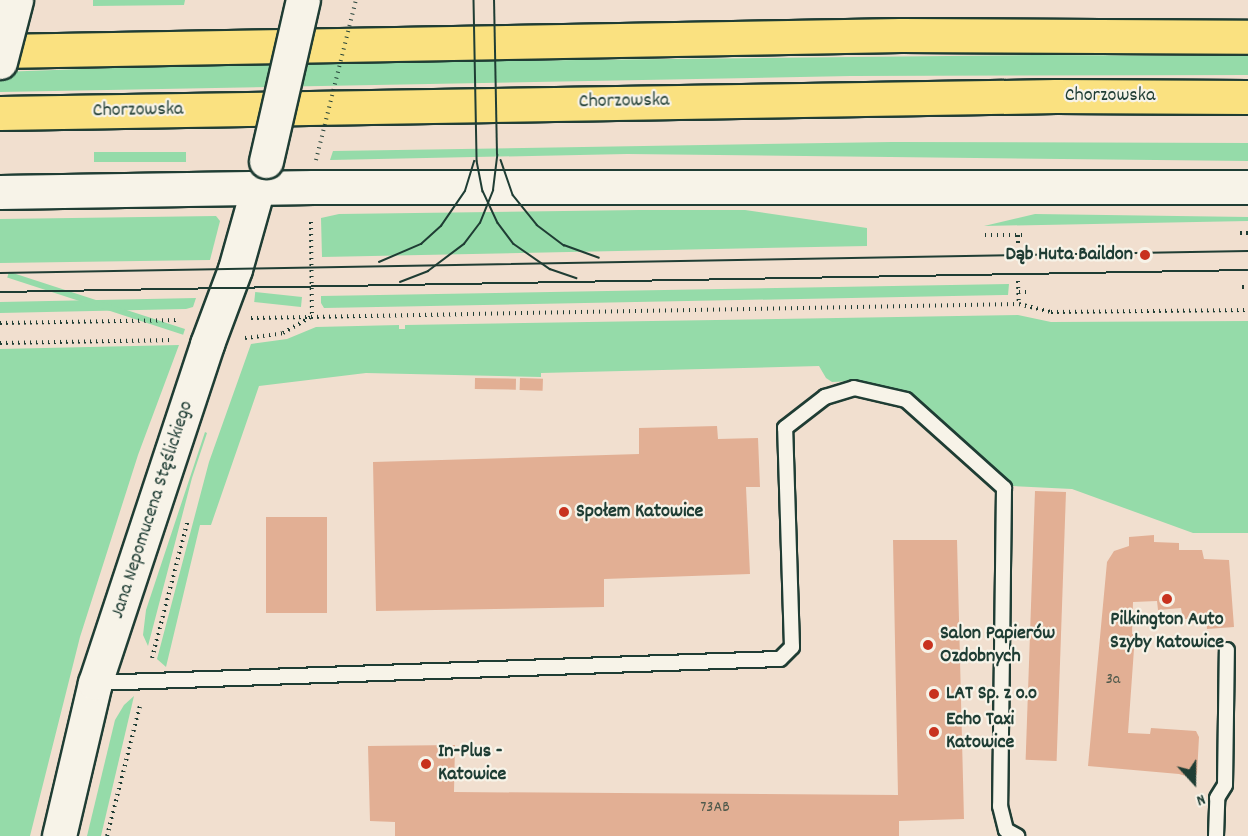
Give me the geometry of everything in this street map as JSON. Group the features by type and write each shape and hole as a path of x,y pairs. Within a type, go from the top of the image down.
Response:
{"main road":[{"path":"0,62 16,0"},
{"name":"Jana Nepomucena Stęślickiego","path":"59,836 96,683 207,344 235,269 262,174 303,0"},
{"path":"0,51 901,35 1248,37"},
{"name":"Chorzowska","path":"0,113 1020,96 1248,97"},
{"path":"0,192 262,174 1248,187"}],"lane":[{"path":"96,683 780,659 792,647 785,428 825,397 854,388 906,400 1004,488 1000,806 1006,830 1017,836"},
{"path":"1216,836 1217,798 1225,785 1227,650"}],"path":[{"path":"316,160 356,0"},
{"path":"311,222 312,317"},
{"path":"1240,233 1248,233"},
{"path":"984,235 1027,235"},
{"path":"1018,235 1018,246"},
{"path":"1018,281 1018,304"},
{"path":"1242,287 1248,287"},
{"path":"1018,292 1030,291"},
{"path":"247,318 1018,304 1051,312 1248,310"},
{"path":"238,339 283,333 312,317"},
{"path":"0,323 189,320"},
{"path":"243,349 247,338"},
{"path":"0,343 179,340"},
{"path":"107,836 190,509"}],"green space":[{"path":"93,0 185,0 184,5 93,6"},
{"path":"1034,55 1248,56 1248,75 851,76 0,92 0,72 218,64"},
{"path":"892,142 1248,143 1248,161 627,154 330,160 333,151"},
{"path":"94,152 186,152 186,162 94,162"},
{"path":"745,210 867,228 867,246 322,257 321,218 339,214"},
{"path":"1035,214 1248,217 1248,221 984,226"},
{"path":"216,216 220,221 210,260 0,263 0,219"},
{"path":"9,272 185,329 183,335 7,278"},
{"path":"1009,284 1008,295 324,308 321,303 321,296"},
{"path":"255,292 302,297 301,307 254,302"},
{"path":"196,298 193,307 186,309 0,313 0,302"},
{"path":"1018,315 1051,322 1248,321 1248,533 1193,533 1072,489 1012,486 910,393 854,381 832,382 826,378 819,366 541,373 541,377 366,373 259,386 211,525 200,525 166,667 157,659 209,462 251,344 287,339 316,327 399,325 399,329 405,329 405,325"},
{"path":"179,345 138,455 80,637 30,836 0,836 0,349"},
{"path":"205,432 207,433 192,478 148,646 143,635 146,610"},
{"path":"134,696 101,836 87,836 115,720 124,705"}],"building":[{"path":"475,378 516,379 516,390 475,389"},
{"path":"520,378 543,379 543,391 520,390"},
{"path":"717,426 718,439 758,438 760,487 746,487 750,574 604,579 604,607 376,611 373,462 639,454 639,428"},
{"path":"1035,491 1066,492 1057,761 1026,760"},
{"path":"266,517 327,517 327,613 266,613"},
{"path":"1154,535 1154,542 1179,543 1179,550 1202,550 1204,559 1229,560 1234,627 1207,629 1206,618 1183,619 1181,608 1158,610 1157,601 1133,602 1132,634 1135,635 1128,733 1150,734 1151,728 1196,731 1199,737 1197,774 1192,778 1179,774 1088,766 1107,562 1114,551 1129,546 1129,537"},
{"path":"893,540 957,540 964,819 899,821 899,836 395,836 395,822 370,821 368,746 455,745 454,792 898,795"}],"tram line":[{"path":"474,0 477,161 483,191 498,223 514,244 550,269 576,278"},
{"path":"400,282 428,271 464,244 480,223 493,190 497,155 494,0"},
{"path":"501,160 513,195 537,225 564,245 599,258"},
{"path":"379,262 421,244 441,226 465,191 474,161"},
{"path":"0,273 1248,251"},
{"path":"0,292 1248,270"}],"place":[{"name":"Dąb Huta Baildon","path":"1145,255"},
{"name":"Społem Katowice","path":"564,512"},
{"name":"Pilkington Auto Szyby Katowice","path":"1167,599"},
{"name":"Salon Papierów Ozdobnych","path":"928,645"},
{"name":"LAT Sp. z o.o","path":"934,694"},
{"name":"Echo Taxi Katowice","path":"934,732"},
{"name":"In-Plus - Katowice","path":"426,764"}]}
